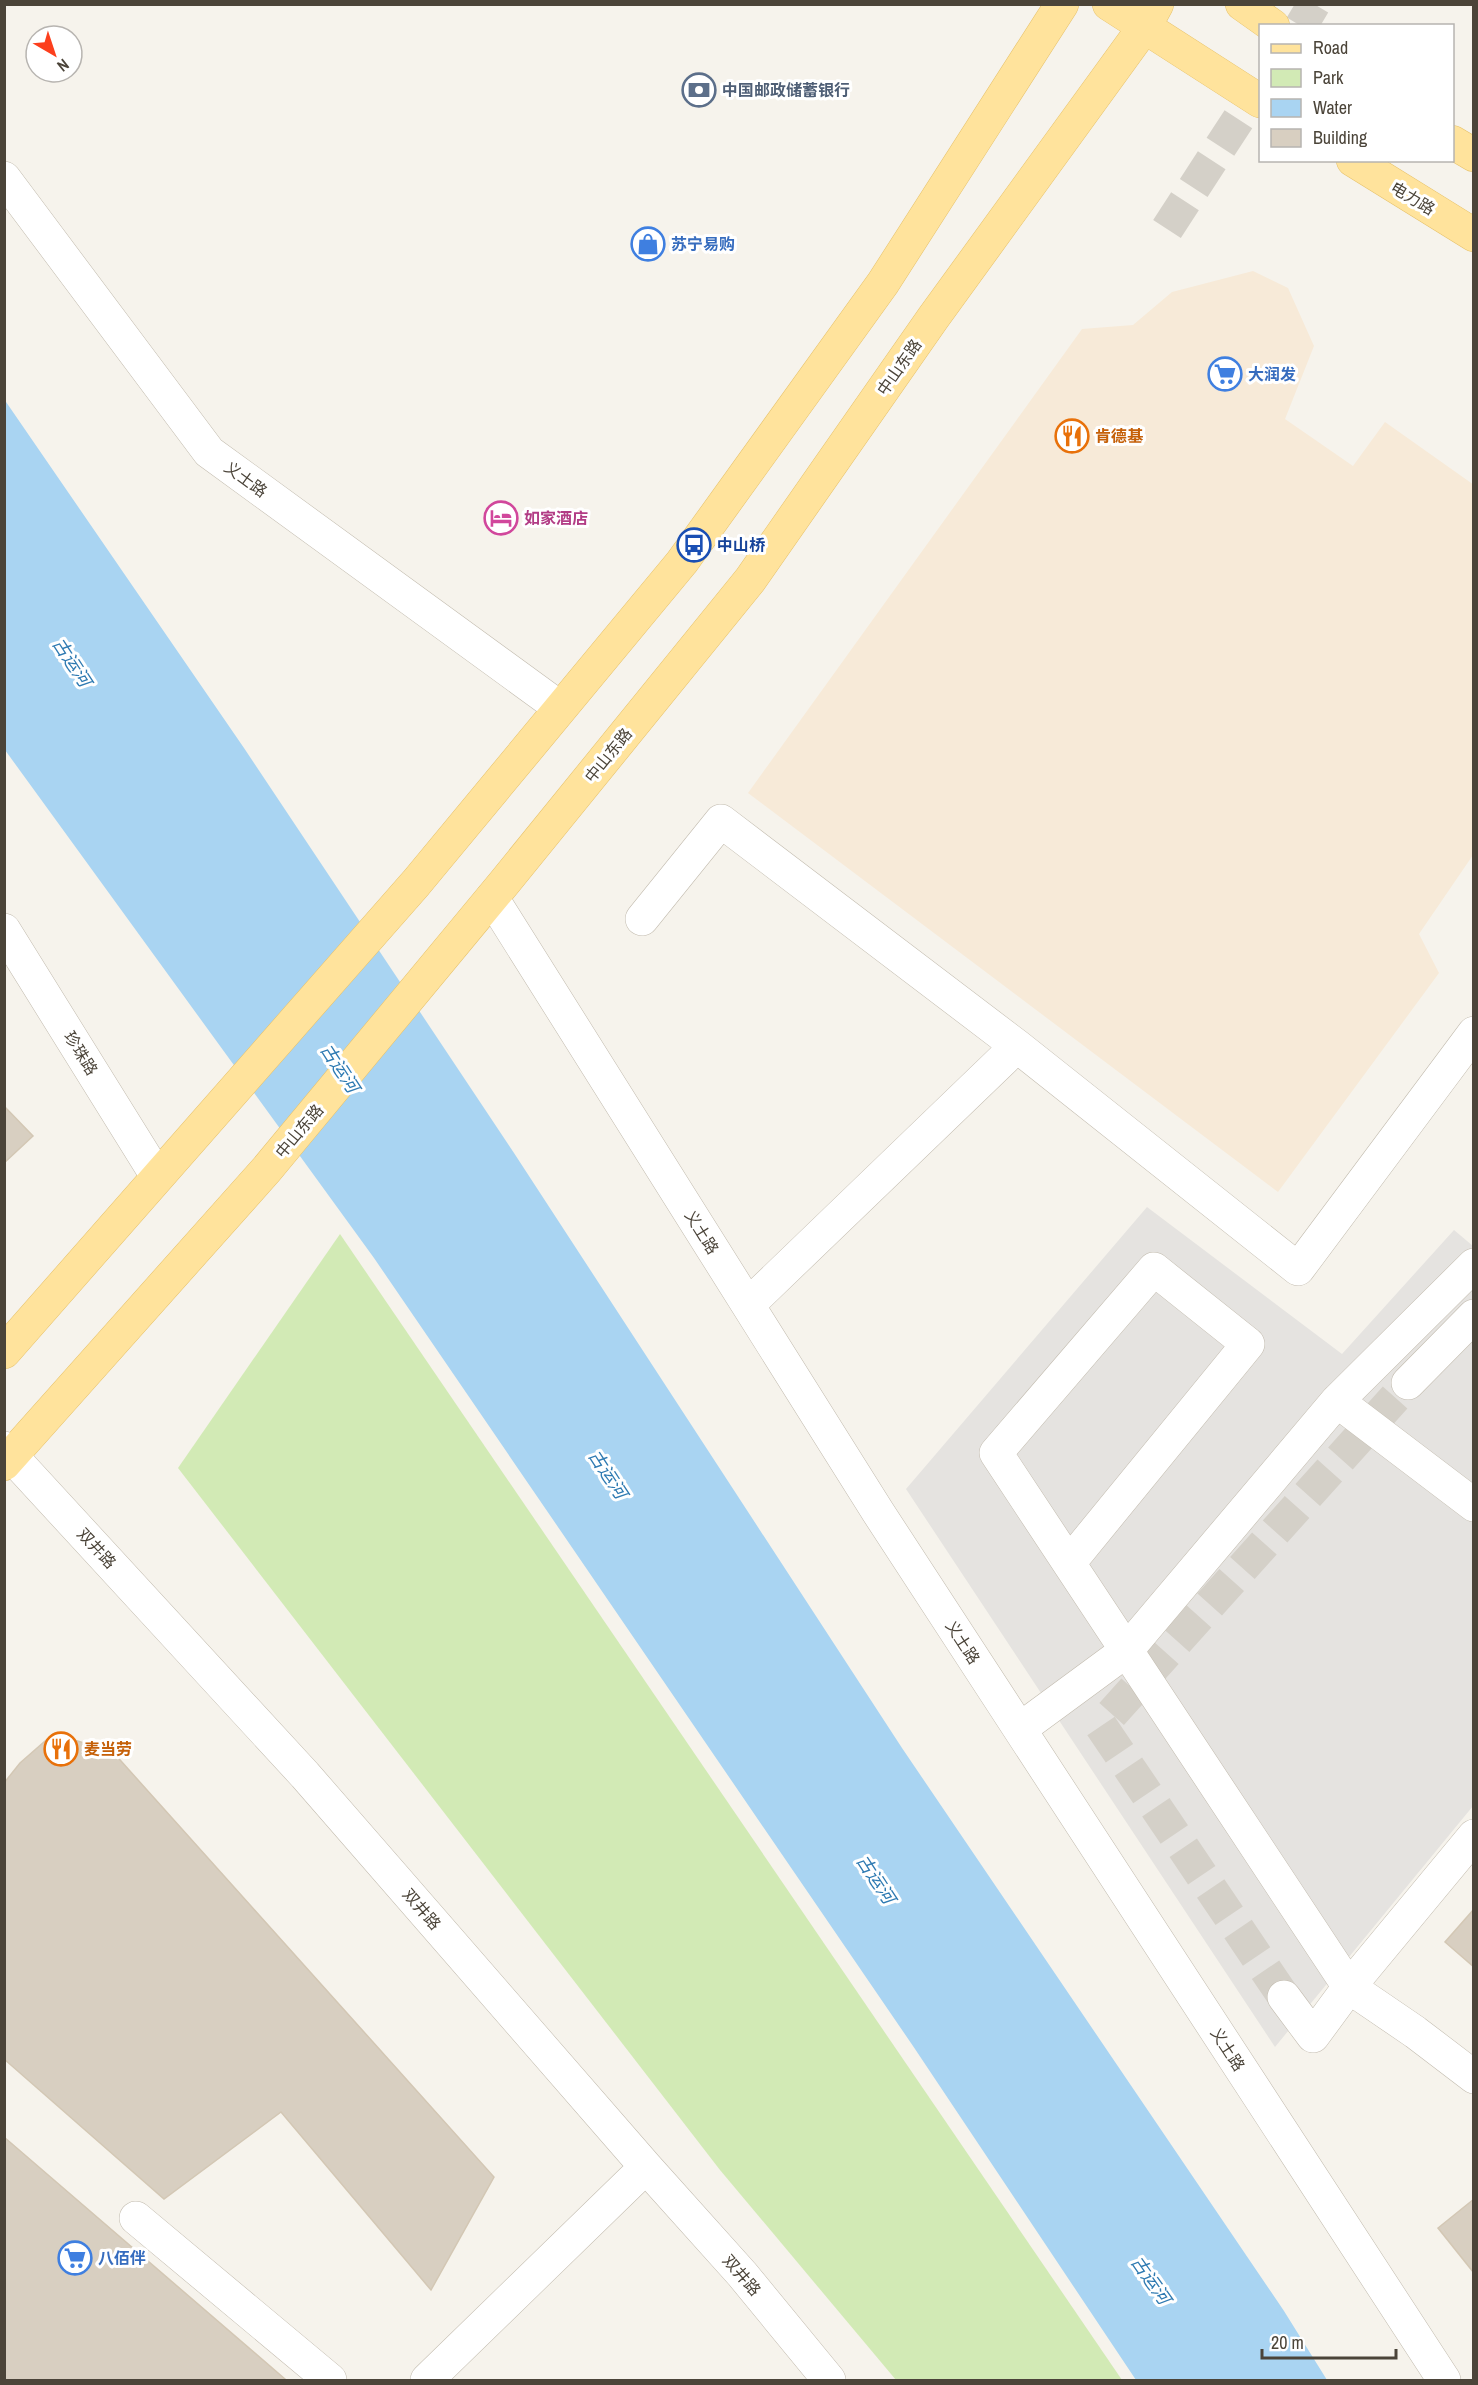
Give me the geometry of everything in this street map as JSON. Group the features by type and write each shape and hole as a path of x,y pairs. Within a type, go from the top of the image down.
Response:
{"main road":[{"path":"4,1352 416,883 559,707 682,562 876,292 1062,4"},
{"path":"1109,4 1151,15 1259,100"},
{"path":"1242,4 1270,24"},
{"name":"中山东路","path":"7,1456 267,1170 492,898 750,580 933,318 1151,15"},
{"path":"1454,143 1473,155"},
{"name":"电力路","path":"1356,162 1473,235"}],"street":[{"name":"义士路","path":"4,178 208,452 559,707"},
{"path":"642,919 721,821 1017,1046 1298,1269 1473,1033"},
{"name":"义土路","path":"492,898 878,1512 1444,2380"},
{"name":"珍珠路","path":"4,930 158,1176"},
{"path":"748,1305 1017,1046"},
{"path":"1020,1729 1126,1651 1337,1401 1473,1265"},
{"path":"1069,1563 1248,1344 1154,1269 996,1453 1349,1987 1415,2032 1473,2077"},
{"path":"1408,1383 1473,1317"},
{"path":"1337,1401 1473,1505"},
{"name":"双井路","path":"7,1456 305,1775 742,2274 829,2380"},
{"path":"1284,1997 1313,2037 1349,1987 1473,1836"},
{"path":"427,2380 646,2167"},
{"path":"136,2218 330,2380"}],"shaded area":[{"path":"1253,271 1288,288 1314,346 1285,419 1353,466 1385,422 1474,485 1473,855 1419,934 1439,973 1278,1192 748,793 1082,329 1133,325 1172,292"},
{"path":"1147,1207 1342,1354 1454,1230 1473,1246 1473,1806 1275,2047 906,1489"}],"green space":[{"path":"340,1234 1122,2380 896,2380 720,2170 178,1468"}],"water":[{"name":"古运河","path":"4,399 244,748 514,1153 902,1748 1284,2311 1327,2380 1136,2380 913,2046 374,1258 5,750"}],"building":[{"path":"4,1106 33,1136 4,1163"},
{"path":"53,1734 112,1751 494,2177 431,2290 281,2112 164,2199 4,2059 4,1783 20,1763"},
{"path":"1474,1909 1474,1967 1445,1942"},
{"name":"八佰伴","path":"4,2137 285,2379 4,2380"},
{"path":"1474,2199 1474,2273 1438,2228"}],"tunnel":[{"path":"1302,24 1314,4"},
{"path":"1167,229 1259,88"},
{"path":"1284,1997 1101,1726 1408,1383"}],"place":[{"name":"中国邮政储蓄银行","path":"699,90"},
{"name":"苏宁易购","path":"648,244"},
{"name":"大润发","path":"1225,374"},
{"name":"肯德基","path":"1072,436"},
{"name":"如家酒店","path":"501,518"},
{"name":"中山桥","path":"694,545"},
{"name":"麦当劳","path":"61,1749"},
{"name":"八佰伴","path":"75,2258"}]}
